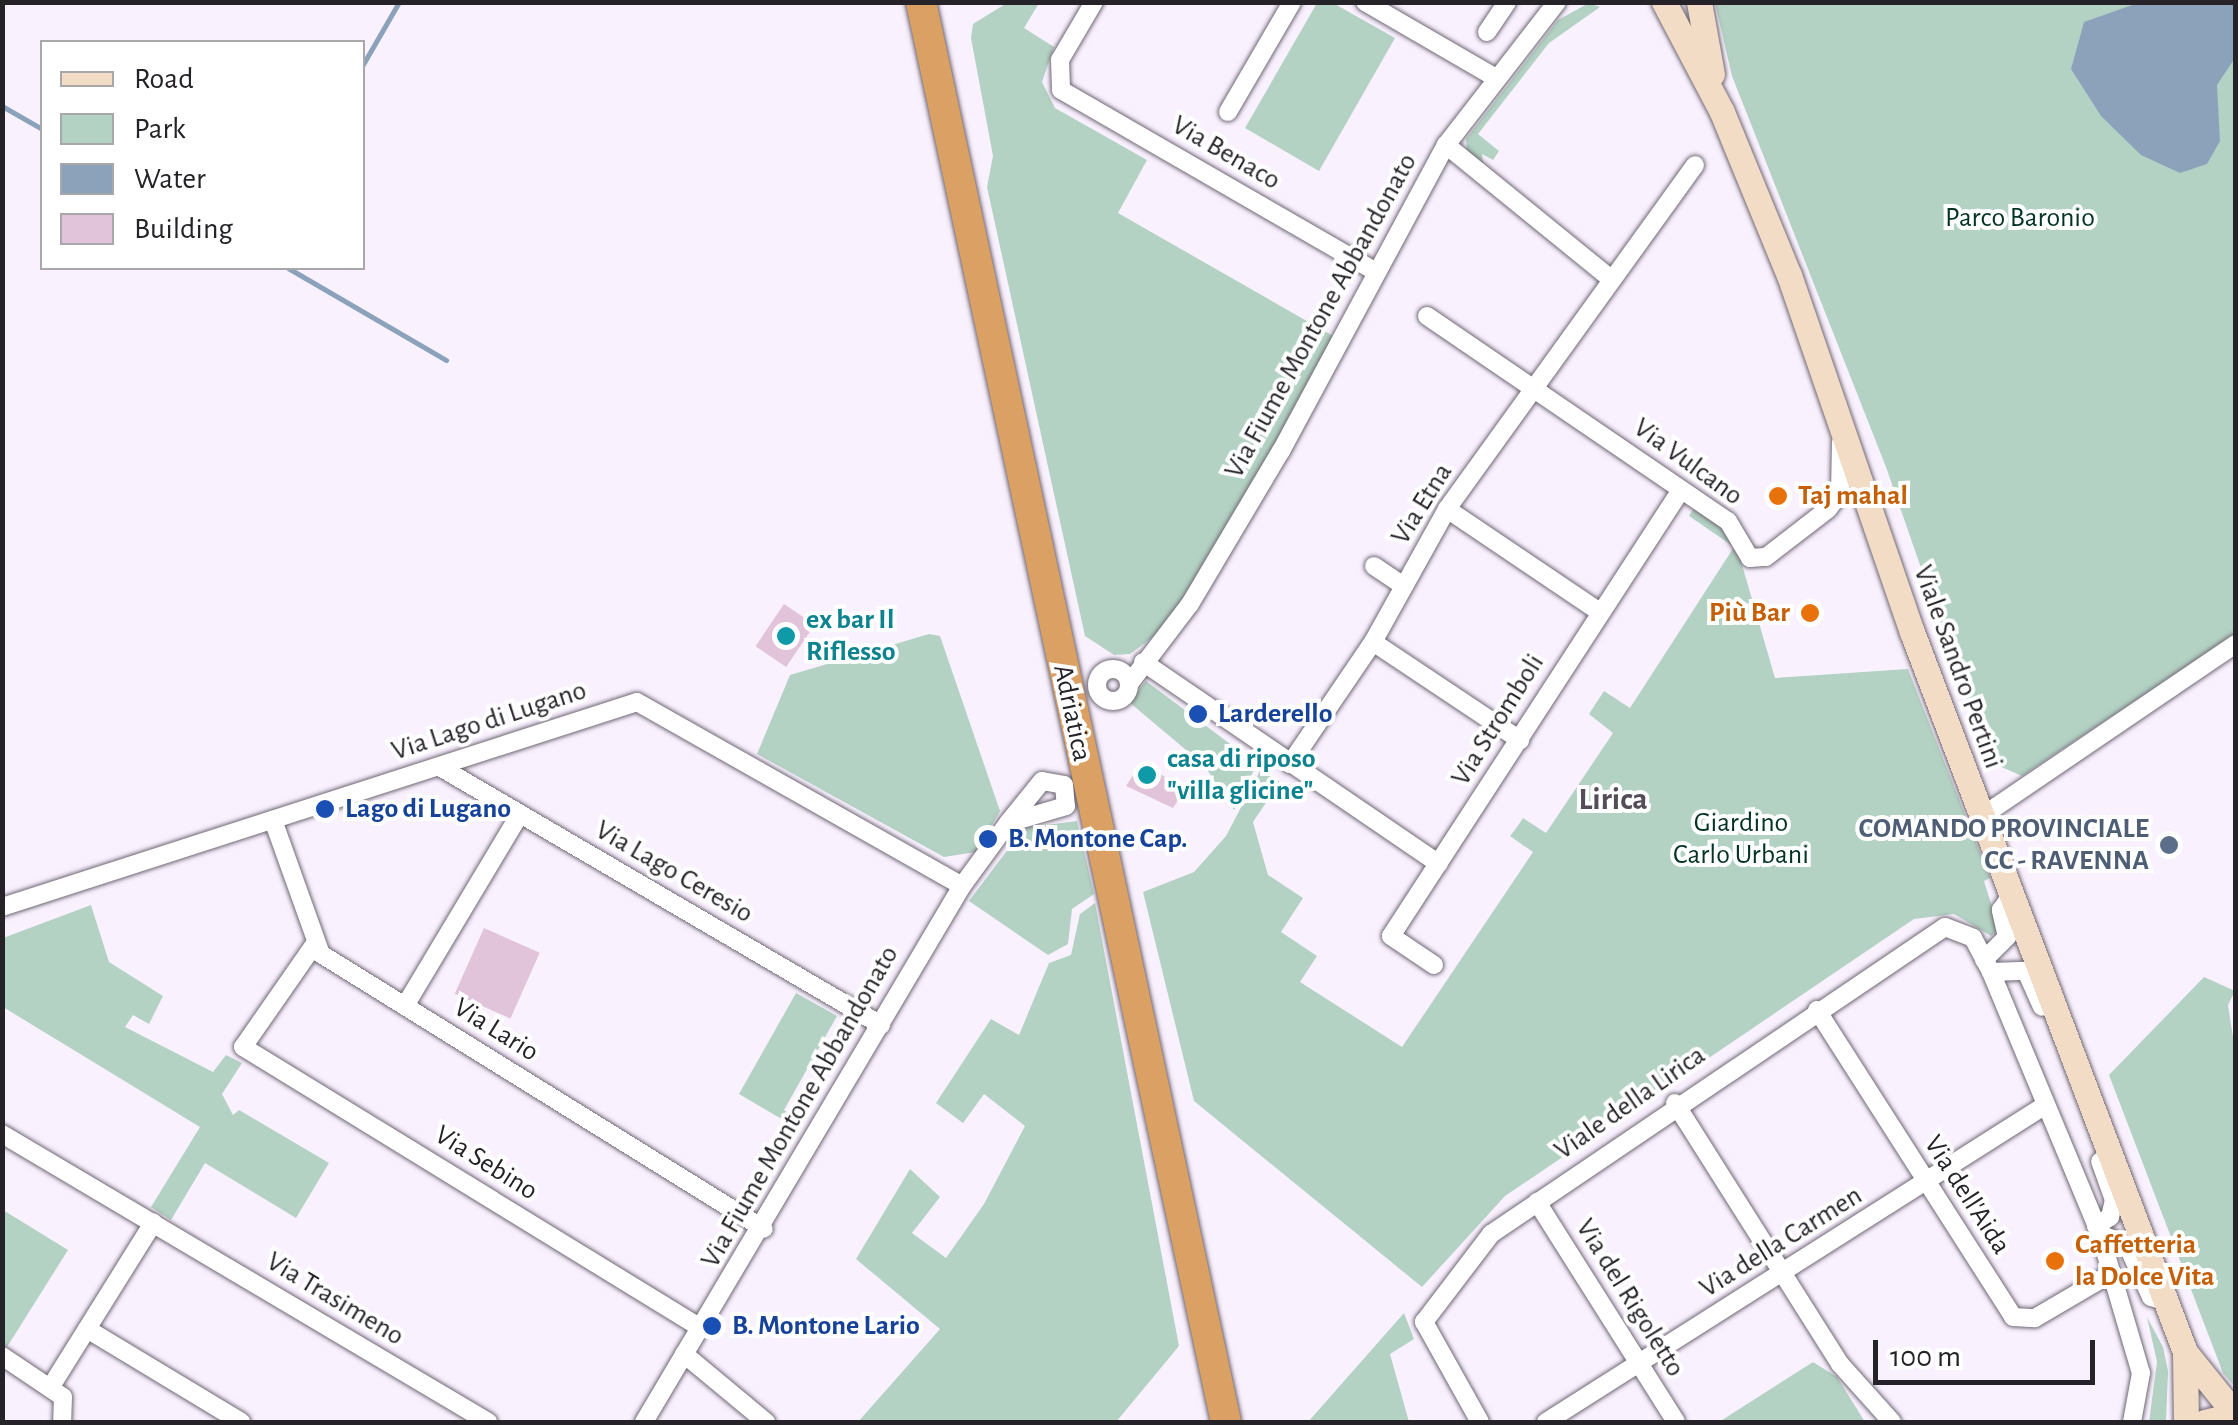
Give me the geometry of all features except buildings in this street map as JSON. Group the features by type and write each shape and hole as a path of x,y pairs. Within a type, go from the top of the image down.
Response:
{"highway":[{"name":"Adriatica","path":"921,2 1226,1422"},
{"name":"Adriatica","path":"942,2 1240,1422"}],"main road":[{"name":"Viale Sandro Pertini","path":"1664,2 1722,112 1842,422 1980,817 2013,893 2167,1302 2185,1352 2186,1422"},
{"name":"Viale Sandro Pertini","path":"1699,2 1722,112"},
{"name":"Viale Sandro Pertini","path":"2185,1352 2236,1414"},
{"path":"2205,1422 2236,1414"}],"street":[{"name":"Via Benaco","path":"1094,2 1055,78 1062,90 1375,272"},
{"path":"1228,112 1292,2"},
{"path":"1365,2 1496,78"},
{"path":"1488,32 1507,2"},
{"name":"Via Fiume Montone Abbandonato","path":"1143,662 1190,604 1282,451 1446,145 1557,3"},
{"path":"1446,145 1607,276"},
{"name":"Via Etna","path":"1290,764 1374,642 1447,509 1537,388 1607,276 1696,164"},
{"name":"Via Vulcano","path":"1427,316 1728,521 1750,558 1766,558 1840,494 1842,422"},
{"name":"Via Stromboli","path":"1434,965 1391,936 1520,740 1598,610 1681,490"},
{"path":"1447,509 1598,610"},
{"path":"1374,566 1404,586"},
{"path":"1374,642 1520,740"},
{"path":"1980,817 2236,644"},
{"path":"1123,677 1143,662 1439,864"},
{"name":"Via Lago di Lugano","path":"2,906 647,703 962,886"},
{"name":"Via Lago Ceresio","path":"440,767 881,1025"},
{"path":"405,1006 520,814"},
{"path":"273,820 314,945"},
{"name":"Via Fiume Montone Abbandonato","path":"644,1422 764,1228 962,886 1008,822"},
{"path":"1988,966 2008,937 2001,910 2013,893"},
{"name":"Viale della Lirica","path":"1480,1422 1424,1322 1491,1234 1675,1103 1945,926 1973,938 1988,966 2098,1230 2141,1373 2132,1422"},
{"name":"Via Lario","path":"314,945 405,1006 764,1228"},
{"name":"Via Sebino","path":"314,945 244,1047 699,1328"},
{"name":"Viale della Lirica","path":"1988,966 2026,971 2044,1010 2060,1017"},
{"name":"Via dell'Aida","path":"1816,1010 2014,1317 2035,1318 2110,1274"},
{"path":"1675,1103 1840,1364 1892,1422"},
{"name":"Via della Carmen","path":"1546,1422 2044,1106"},
{"path":"2098,1230 2110,1217 2114,1200 2094,1146 2099,1122"},
{"name":"Via Trasimeno","path":"2,1134 488,1422"},
{"name":"Via del Rigoletto","path":"1537,1202 1676,1422"},
{"path":"50,1388 153,1223"},
{"name":"Viale della Lirica","path":"2098,1230 2127,1245 2150,1296 2167,1302"},
{"path":"88,1329 240,1422"},
{"path":"684,1354 755,1418"},
{"path":"2,1356 50,1388 66,1404 62,1422"}],"green space":[{"path":"1007,3 1039,3 1024,28 1054,47 1042,82 1055,108 1147,160 1118,213 1333,336 1225,536 1160,632 1130,654 1114,655 1085,636 987,187 993,156 971,38 973,24"},
{"path":"1317,3 1333,3 1395,38 1319,171 1245,128"},
{"path":"1589,3 1600,7 1549,43 1478,134 1499,151 1493,160 1482,154 1484,173 1467,155 1466,139 1558,20"},
{"name":"Parco Baronio","path":"1715,3 2235,3 2235,634 2022,776 1988,761 1886,467 1732,76"},
{"name":"Giardino Carlo Urbani","path":"1696,505 1725,527 1738,551 1775,678 1908,669 1990,878 1984,881 1999,929 1991,936 1954,914 1914,919 1505,1196 1422,1287 1194,1101 1143,892 1194,872 1226,836 1261,769 1280,782 1253,822 1268,875 1303,898 1281,932 1317,956 1300,982 1402,1047 1533,852 1510,836 1523,818 1546,833 1613,733 1589,714 1604,691 1630,708 1734,547 1689,516"},
{"path":"929,634 940,636 1000,811 976,852 944,857 757,754 790,675"},
{"path":"1146,681 1257,764 1234,810 1204,765 1129,702"},
{"path":"1077,821 1094,894 1072,909 1068,944 1048,955 969,901 1024,828"},
{"path":"1095,903 1179,1346 1116,1422 858,1422 940,1329 856,1259 910,1169 940,1197 912,1233 946,1258 984,1204 1025,1126 984,1094 963,1123 936,1103 991,1019 1019,1035 1049,963 1071,955 1080,914"},
{"path":"91,905 109,962 163,996 149,1024 133,1015 125,1027 213,1072 226,1055 242,1063 222,1094 233,1115 239,1110 329,1163 296,1218 205,1163 171,1220 151,1207 200,1127 3,1007 3,938"},
{"path":"2204,977 2235,991 2228,1005 2236,1056 2235,1387 2223,1373 2109,1075"},
{"path":"796,993 837,1016 784,1110 794,1117 790,1124 739,1094"},
{"path":"3,1210 68,1250 7,1347 2,1344"},
{"path":"1404,1313 1414,1339 1390,1354 1409,1422 1308,1422"},
{"path":"2147,1317 2163,1347 2168,1371 2166,1422 2149,1422 2157,1362"},
{"path":"1813,1362 1837,1377 1865,1422 1719,1422"}],"water":[{"path":"2138,3 2235,3 2235,58 2217,85 2220,141 2207,164 2180,173 2141,155 2101,116 2071,69 2084,22"}],"waterway":[{"path":"365,61 399,2"},
{"path":"2,106 40,128"},
{"path":"291,270 446,360"}],"place":[{"name":"Taj mahal","path":"1778,496"},
{"name":"Più Bar","path":"1810,613"},
{"name":"ex bar Il Riflesso","path":"786,636"},
{"name":"Larderello","path":"1198,714"},
{"name":"casa di riposo \"villa glicine\"","path":"1147,775"},
{"name":"Lago di Lugano","path":"325,809"},
{"name":"B. Montone Cap.","path":"988,839"},
{"name":"COMANDO PROVINCIALE CC - RAVENNA","path":"2169,845"},
{"name":"Caffetteria la Dolce Vita","path":"2055,1261"},
{"name":"B. Montone Lario","path":"712,1326"}],"district":[{"name":"Lirica","path":"1613,799"}]}
